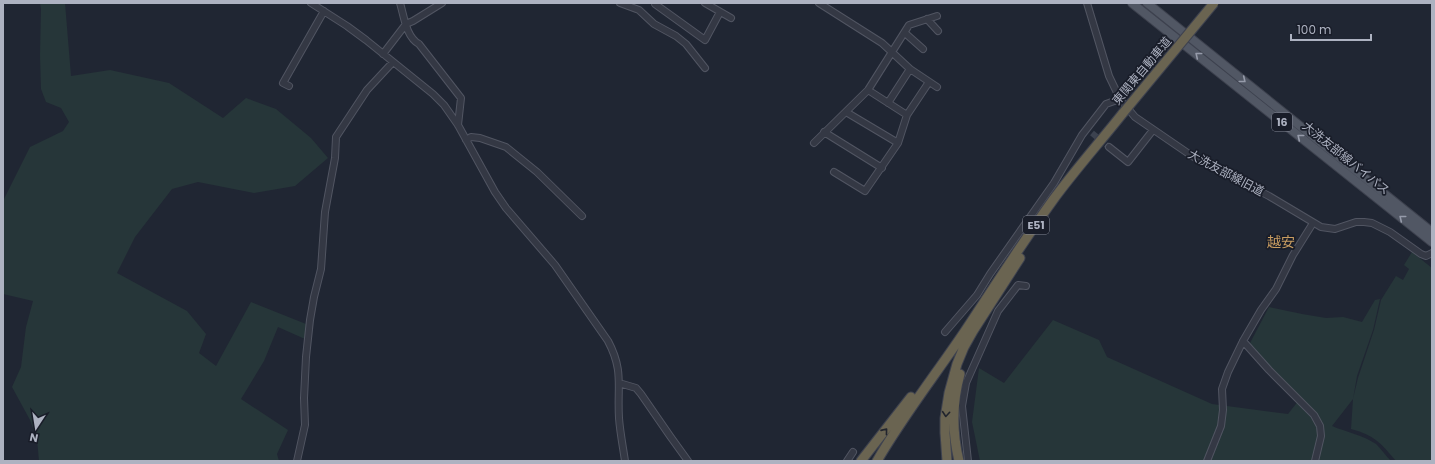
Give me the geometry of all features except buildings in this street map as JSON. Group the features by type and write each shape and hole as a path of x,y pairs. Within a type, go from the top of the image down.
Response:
{"highway":[{"name":"東関東自動車道","path":"989,300 1090,154 1214,3"},
{"path":"861,461 989,300"},
{"path":"877,461 916,401 965,331 989,300"},
{"path":"948,461 945,418 952,382 960,355 989,300"},
{"path":"960,461 955,436 954,417 959,376 969,347 989,300"}],"main road":[{"name":"大洗友部線バイパス","path":"1132,3 1432,242"},
{"name":"大洗友部線バイパス","path":"1147,3 1432,232"}],"street":[{"path":"311,3 348,26 433,94 444,106 458,125 495,192 506,208 558,269 608,341 617,363 619,383 619,418 625,461"},
{"path":"400,3 413,41 419,44 461,98 458,125"},
{"path":"620,3 639,10 654,24 676,36 686,44 705,68"},
{"path":"655,3 705,40 718,8"},
{"path":"705,3 718,8 731,18"},
{"path":"819,3 882,43 910,69 937,87"},
{"name":"大洗友部線旧道","path":"1087,3 1109,76 1120,99 1135,117 1192,156 1269,196 1321,227 1335,229 1356,222 1372,223 1390,232 1421,254 1426,256 1431,255"},
{"path":"382,54 406,24 440,4"},
{"path":"289,86 283,83 324,11"},
{"path":"814,143 868,90 909,25 937,16"},
{"path":"927,20 938,31"},
{"path":"905,33 923,49"},
{"path":"297,461 305,425 304,398 310,320 321,269 325,212 335,158 336,137 367,90 393,62"},
{"path":"888,103 910,69"},
{"path":"834,172 865,191 898,143 907,115 929,82"},
{"path":"868,90 907,115"},
{"path":"945,332 982,287 1054,183 1087,129 1106,104 1120,99"},
{"path":"846,112 898,143"},
{"path":"1087,129 1092,133"},
{"path":"1109,147 1128,162 1153,130"},
{"path":"824,132 882,168"},
{"path":"466,140 471,137 480,138 506,147 537,172 582,216"},
{"path":"1207,461 1221,426 1223,410 1222,389 1224,380 1243,341 1261,310 1276,289 1293,255 1313,223"},
{"path":"968,461 962,406 966,383 998,311 1018,285 1026,286"},
{"path":"1243,341 1269,370 1314,415 1320,426 1321,436 1315,461"},
{"path":"619,383 636,388 642,394 688,461"},
{"path":"847,461 853,452"}],"shaded area":[{"path":"40,3 65,3 71,76 110,70 169,83 223,118 246,98 276,109 311,138 328,158 295,186 254,193 198,182 172,189 135,237 117,273 187,311 206,334 199,353 216,366 251,302 306,324 305,339 278,327 264,361 241,399 288,430 277,454 279,461 39,461 37,439 30,420 12,387 21,367 26,327 33,301 3,294 3,201 30,147 63,131 69,122 61,108 46,102 41,89"},
{"path":"1412,252 1432,268 1432,461 1396,461 1376,440 1366,434 1351,429 1353,399 1358,378 1374,330 1381,300 1396,276 1403,280 1409,269 1404,265"},
{"path":"1380,299 1373,330 1357,376 1353,399 1332,426 1371,441 1376,444 1391,461 980,461 972,422 979,368 1004,383 1053,320 1099,340 1107,357 1212,404 1288,414 1299,400 1249,345 1269,307 1326,318 1343,317 1362,322 1375,300"}],"tunnel":[{"path":"1092,133 1109,147"}],"district":[{"name":"越安","path":"1281,242"}]}
